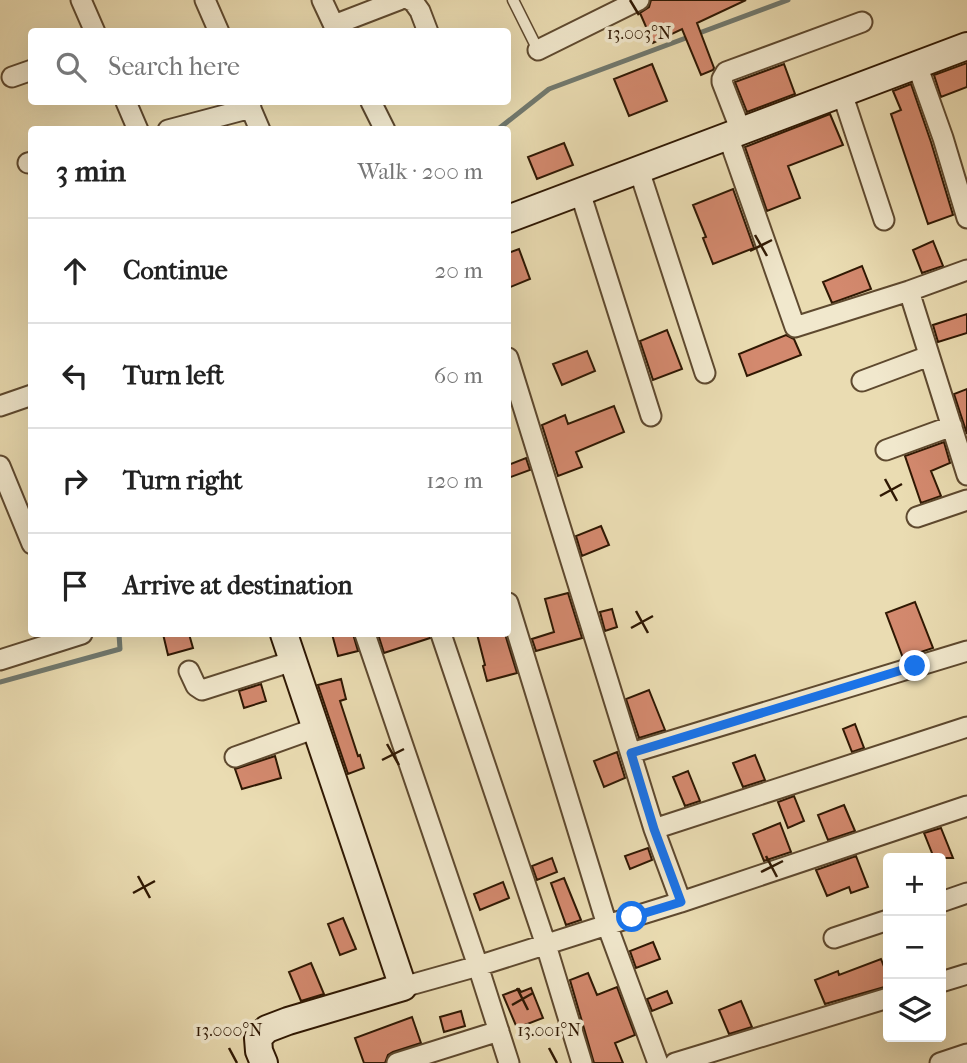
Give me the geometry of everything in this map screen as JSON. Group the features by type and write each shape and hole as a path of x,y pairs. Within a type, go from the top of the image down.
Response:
{"street":[{"path":"81,0 93,28"},
{"path":"205,0 217,28"},
{"path":"322,0 335,28 398,0"},
{"path":"410,0 420,11 426,28"},
{"path":"538,50 629,2"},
{"path":"862,22 726,72 722,79 735,134 795,327 909,292 967,270"},
{"path":"511,218 967,46"},
{"path":"916,65 943,138 967,218"},
{"path":"12,77 28,71"},
{"path":"842,93 884,220"},
{"path":"127,105 136,126"},
{"path":"181,126 249,105 258,126"},
{"path":"372,105 383,126"},
{"path":"639,170 705,373"},
{"path":"580,192 651,416"},
{"path":"909,292 967,475"},
{"path":"862,381 929,356"},
{"path":"511,368 654,829 681,902"},
{"path":"0,406 28,396"},
{"path":"886,450 952,426"},
{"path":"0,467 28,534"},
{"path":"917,517 967,500"},
{"path":"511,613 607,925 657,1063"},
{"path":"0,660 73,637"},
{"path":"285,637 404,987"},
{"path":"366,637 509,1063"},
{"path":"442,637 546,945 582,1063"},
{"path":"631,753 967,651"},
{"path":"190,671 195,686 202,690 293,661"},
{"path":"654,829 967,727"},
{"path":"234,757 316,728"},
{"path":"264,1063 258,1038 267,1029 288,1021 546,945 967,806"},
{"path":"946,900 967,893"},
{"path":"834,938 883,922"},
{"path":"946,980 967,974"},
{"path":"675,1063 883,1000"},
{"path":"397,1063 499,1031"},
{"path":"940,1063 967,1054"}],"lane":[{"path":"513,0 538,50"}],"building":[{"path":"651,0 746,0 697,23 714,68 701,75 682,29 653,43 640,13 649,7"},
{"path":"967,63 967,87 941,97 934,75"},
{"path":"652,64 667,101 629,116 614,79"},
{"path":"784,64 795,94 747,112 735,82"},
{"path":"911,84 953,215 928,224 891,114 901,110 893,91"},
{"path":"830,114 843,145 788,166 800,198 767,211 745,147"},
{"path":"564,143 573,165 537,179 528,157"},
{"path":"733,189 754,248 713,264 693,205"},
{"path":"933,241 943,266 922,273 913,250"},
{"path":"519,249 530,279 511,287 511,252"},
{"path":"862,266 871,289 832,303 823,282"},
{"path":"967,314 967,333 938,342 933,325"},
{"path":"667,330 682,369 653,380 640,341"},
{"path":"786,335 794,339 801,355 747,376 739,354"},
{"path":"587,351 595,371 562,385 553,364"},
{"path":"967,389 967,434 954,394"},
{"path":"614,406 624,432 576,452 582,467 558,476 542,425 565,415 568,424"},
{"path":"944,442 950,463 931,471 941,496 921,503 905,456"},
{"path":"526,458 530,470 511,477 511,464"},
{"path":"601,526 609,545 582,556 576,536"},
{"path":"568,593 582,638 536,651 532,639 554,632 545,599"},
{"path":"915,602 933,648 903,658 886,613"},
{"path":"612,609 617,627 605,631 600,612"},
{"path":"164,637 190,637 193,648 168,655"},
{"path":"333,637 354,637 358,651 338,656"},
{"path":"379,637 430,637 430,638 384,653"},
{"path":"478,637 506,637 517,673 487,681 483,666 485,665"},
{"path":"341,679 346,699 340,701 364,768 348,774 318,685"},
{"path":"261,684 266,701 244,708 239,691"},
{"path":"649,690 665,730 639,738 626,699"},
{"path":"855,724 864,748 852,752 843,729"},
{"path":"617,752 625,778 604,787 594,761"},
{"path":"755,755 765,780 743,787 733,763"},
{"path":"275,756 281,778 242,789 235,769"},
{"path":"688,771 700,801 685,806 673,777"},
{"path":"794,796 804,821 788,828 778,802"},
{"path":"844,805 855,831 828,840 818,815"},
{"path":"780,823 791,852 764,861 753,834"},
{"path":"941,828 953,858 946,858 946,853 932,853 924,833"},
{"path":"648,848 652,860 630,869 625,856"},
{"path":"856,856 868,887 851,893 849,887 827,896 816,870"},
{"path":"552,858 557,872 537,880 532,866"},
{"path":"564,878 581,920 566,925 551,883"},
{"path":"503,882 509,898 480,910 474,894"},
{"path":"343,918 356,949 340,955 328,924"},
{"path":"653,942 660,959 636,968 630,951"},
{"path":"881,959 883,987 825,1004 815,980 838,971 839,975"},
{"path":"311,963 324,994 301,1001 289,972"},
{"path":"588,973 597,995 617,987 635,1035 615,1043 623,1063 594,1063 570,980"},
{"path":"531,988 543,1018 517,1028 503,995"},
{"path":"667,991 672,1003 652,1011 647,999"},
{"path":"741,1001 752,1027 729,1034 719,1010"},
{"path":"461,1011 465,1026 444,1032 440,1017"},
{"path":"412,1017 421,1043 393,1052 388,1055 385,1063 364,1063 355,1038"}],"waterway":[{"path":"502,126 549,89 788,0"},
{"path":"0,682 120,649 119,637"}],"route":[{"path":"632,917 681,902 654,829 631,753 915,666"}]}
